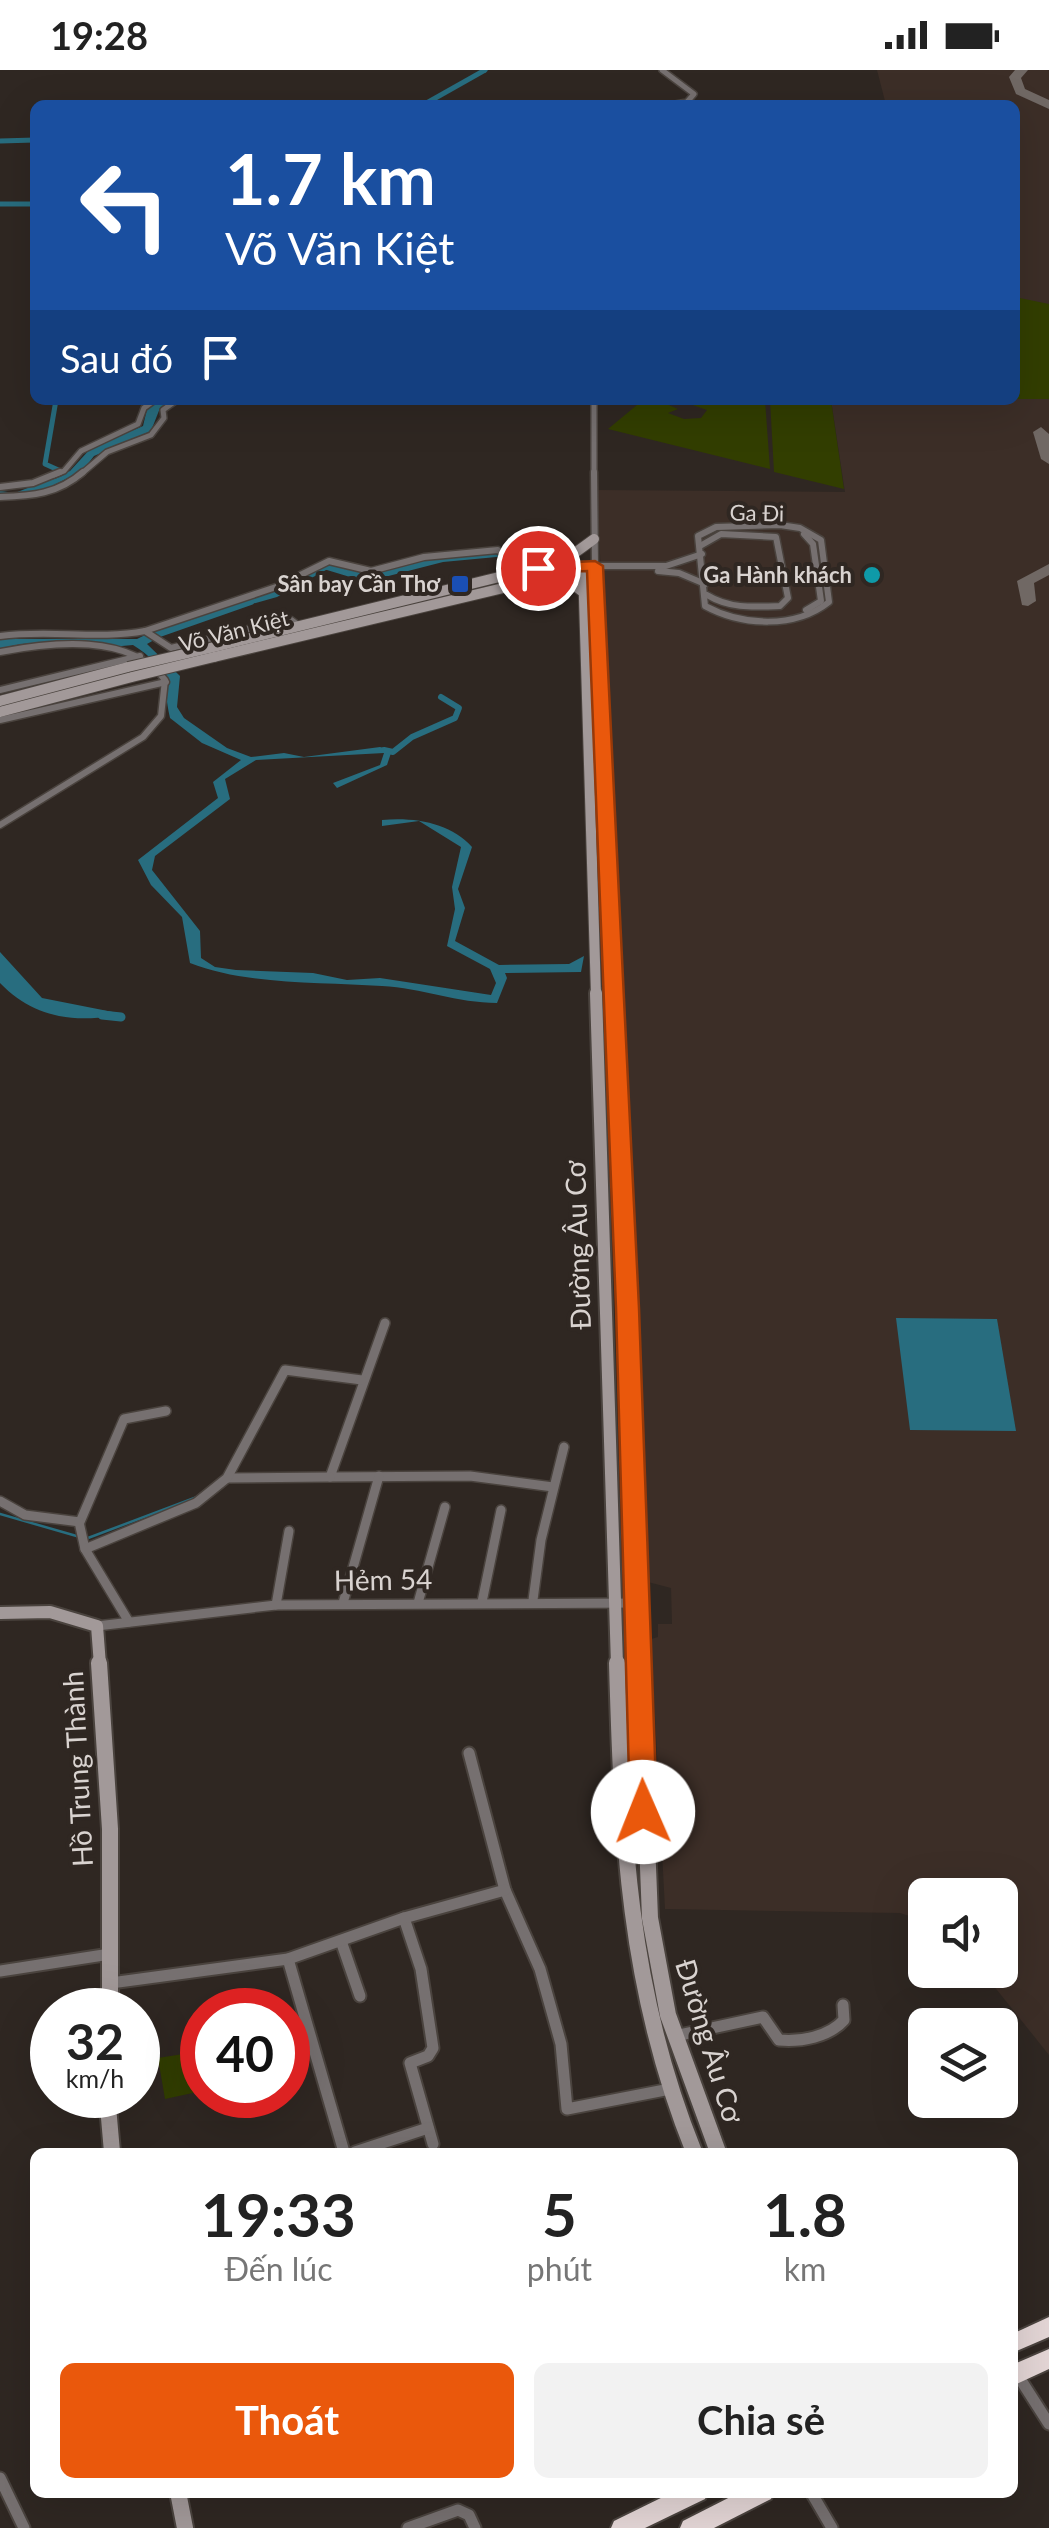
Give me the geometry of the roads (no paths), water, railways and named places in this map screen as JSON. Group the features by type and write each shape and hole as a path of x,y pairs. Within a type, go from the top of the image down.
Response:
{"highway":[{"path":"1018,2341 1049,2327"},
{"path":"1018,2374 1049,2360"},
{"path":"622,2528 684,2498"},
{"path":"692,2528 752,2498"}],"street":[{"path":"662,70 694,94 689,100"},
{"path":"144,419 144,408 148,405"},
{"path":"0,498 34,496 64,488 104,454 148,436 171,405"},
{"path":"590,567 594,539 594,405"},
{"path":"0,486 32,483 62,472 82,451 144,419 160,421"},
{"path":"780,525 808,531 822,543 829,602 821,610 802,617 736,618 705,606 701,550 695,542 698,536 716,527 780,525"},
{"path":"590,567 666,566 701,550 722,534 776,537 788,598 780,606 721,603 706,595"},
{"path":"538,573 594,539"},
{"path":"0,636 42,630 118,636 150,634 276,588 312,566 334,560 372,571 442,554 504,555 524,571"},
{"path":"590,567 665,571 704,584"},
{"name":"Võ Văn Kiệt","path":"0,701 538,573 590,567"},
{"name":"Đường Âu Cơ","path":"590,567 583,592 590,636 614,1034 650,1918 676,2036 717,2148"},
{"name":"Đường Âu Cơ","path":"590,567 596,1034 621,1813 635,1958 670,2089 692,2148"},
{"name":"Võ Văn Kiệt","path":"212,652 299,626 352,618 524,571 538,573"},
{"path":"538,573 565,581 583,592"},
{"path":"150,634 173,648 274,622 291,620 299,626"},
{"path":"0,652 50,644 142,655 166,682 163,714 141,738 0,825"},
{"path":"0,690 142,655"},
{"name":"Võ Văn Kiệt","path":"0,712 130,672"},
{"path":"0,720 166,682"},
{"path":"596,1034 614,1034"},
{"path":"330,1477 385,1323"},
{"path":"81,1541 196,1502 228,1478 285,1370 362,1380"},
{"path":"129,1622 81,1541 79,1522 124,1419 166,1411"},
{"path":"533,1600 564,1447"},
{"path":"343,1603 380,1476"},
{"path":"228,1478 470,1476 553,1487"},
{"path":"0,1500 25,1515 79,1522"},
{"path":"418,1602 445,1507"},
{"path":"482,1602 501,1510"},
{"path":"276,1605 289,1532"},
{"name":"Hẻm 54","path":"97,1626 276,1605 638,1602"},
{"path":"0,1613 31,1610 78,1615 97,1626"},
{"name":"Hồ Trung Thành","path":"97,1626 108,1770 111,1988"},
{"path":"469,1753 506,1890 546,1988 561,2044 566,2109 670,2089"},
{"path":"621,1813 643,1812"},
{"path":"111,1983 288,1959 404,1918 506,1890"},
{"path":"404,1918 421,1969 433,2048 428,2056 410,2063 433,2144"},
{"path":"341,1941 360,1996"},
{"path":"0,1971 112,1954"},
{"path":"288,1959 327,2106 343,2148"},
{"path":"676,2036 762,2017 779,2040 790,2042 838,2027 844,2017 843,2005"},
{"path":"109,2118 112,2148"},
{"path":"367,2148 428,2128"},
{"path":"1018,2379 1049,2424"},
{"path":"0,2478 24,2528"},
{"path":"179,2498 185,2528"},
{"path":"814,2498 832,2528"},
{"path":"408,2528 458,2510 469,2515 474,2528"}],"water":[{"path":"164,405 151,431 94,456 83,470 41,492 0,497 0,491 15,493 70,471 91,448 143,426 147,409"},
{"path":"536,542 543,546 507,556 443,562 373,580 342,569 326,570 277,597 184,623 147,644 180,676 177,707 184,718 227,748 251,757 284,753 304,757 380,747 392,750 387,765 337,788 333,783 380,765 384,753 256,760 225,779 230,799 155,856 152,870 200,931 201,958 215,967 236,970 313,973 347,980 380,978 491,995 496,983 490,969 447,946 455,909 452,887 461,847 419,821 382,826 382,820 421,821 454,833 472,847 458,889 465,908 455,941 499,965 569,964 584,956 581,972 505,973 507,978 497,1003 397,987 259,979 190,963 182,917 151,885 138,860 218,798 213,782 241,760 202,743 170,718 159,669 133,645 34,643 0,649 0,639 137,639 167,624 281,589 311,569 334,563 365,574 430,558 506,553"},
{"path":"0,952 42,998 123,1014 72,1018 27,1004 0,983"},
{"path":"896,1318 997,1319 1016,1431 910,1430"}],"waterway":[{"path":"432,100 485,70"},
{"path":"0,141 30,140"},
{"path":"0,204 30,204"},
{"path":"55,405 45,464 65,473"},
{"path":"327,567 360,577 370,574"},
{"path":"157,635 251,602"},
{"path":"384,750 393,752 412,737 455,718 459,708 441,697"},
{"path":"102,1015 121,1017"},
{"path":"88,1538 197,1497"},
{"path":"0,1514 80,1537"}],"place":[{"name":"Ga Hành khách","path":"872,575"},
{"name":"Sân bay Cần Thơ","path":"460,584"}]}
